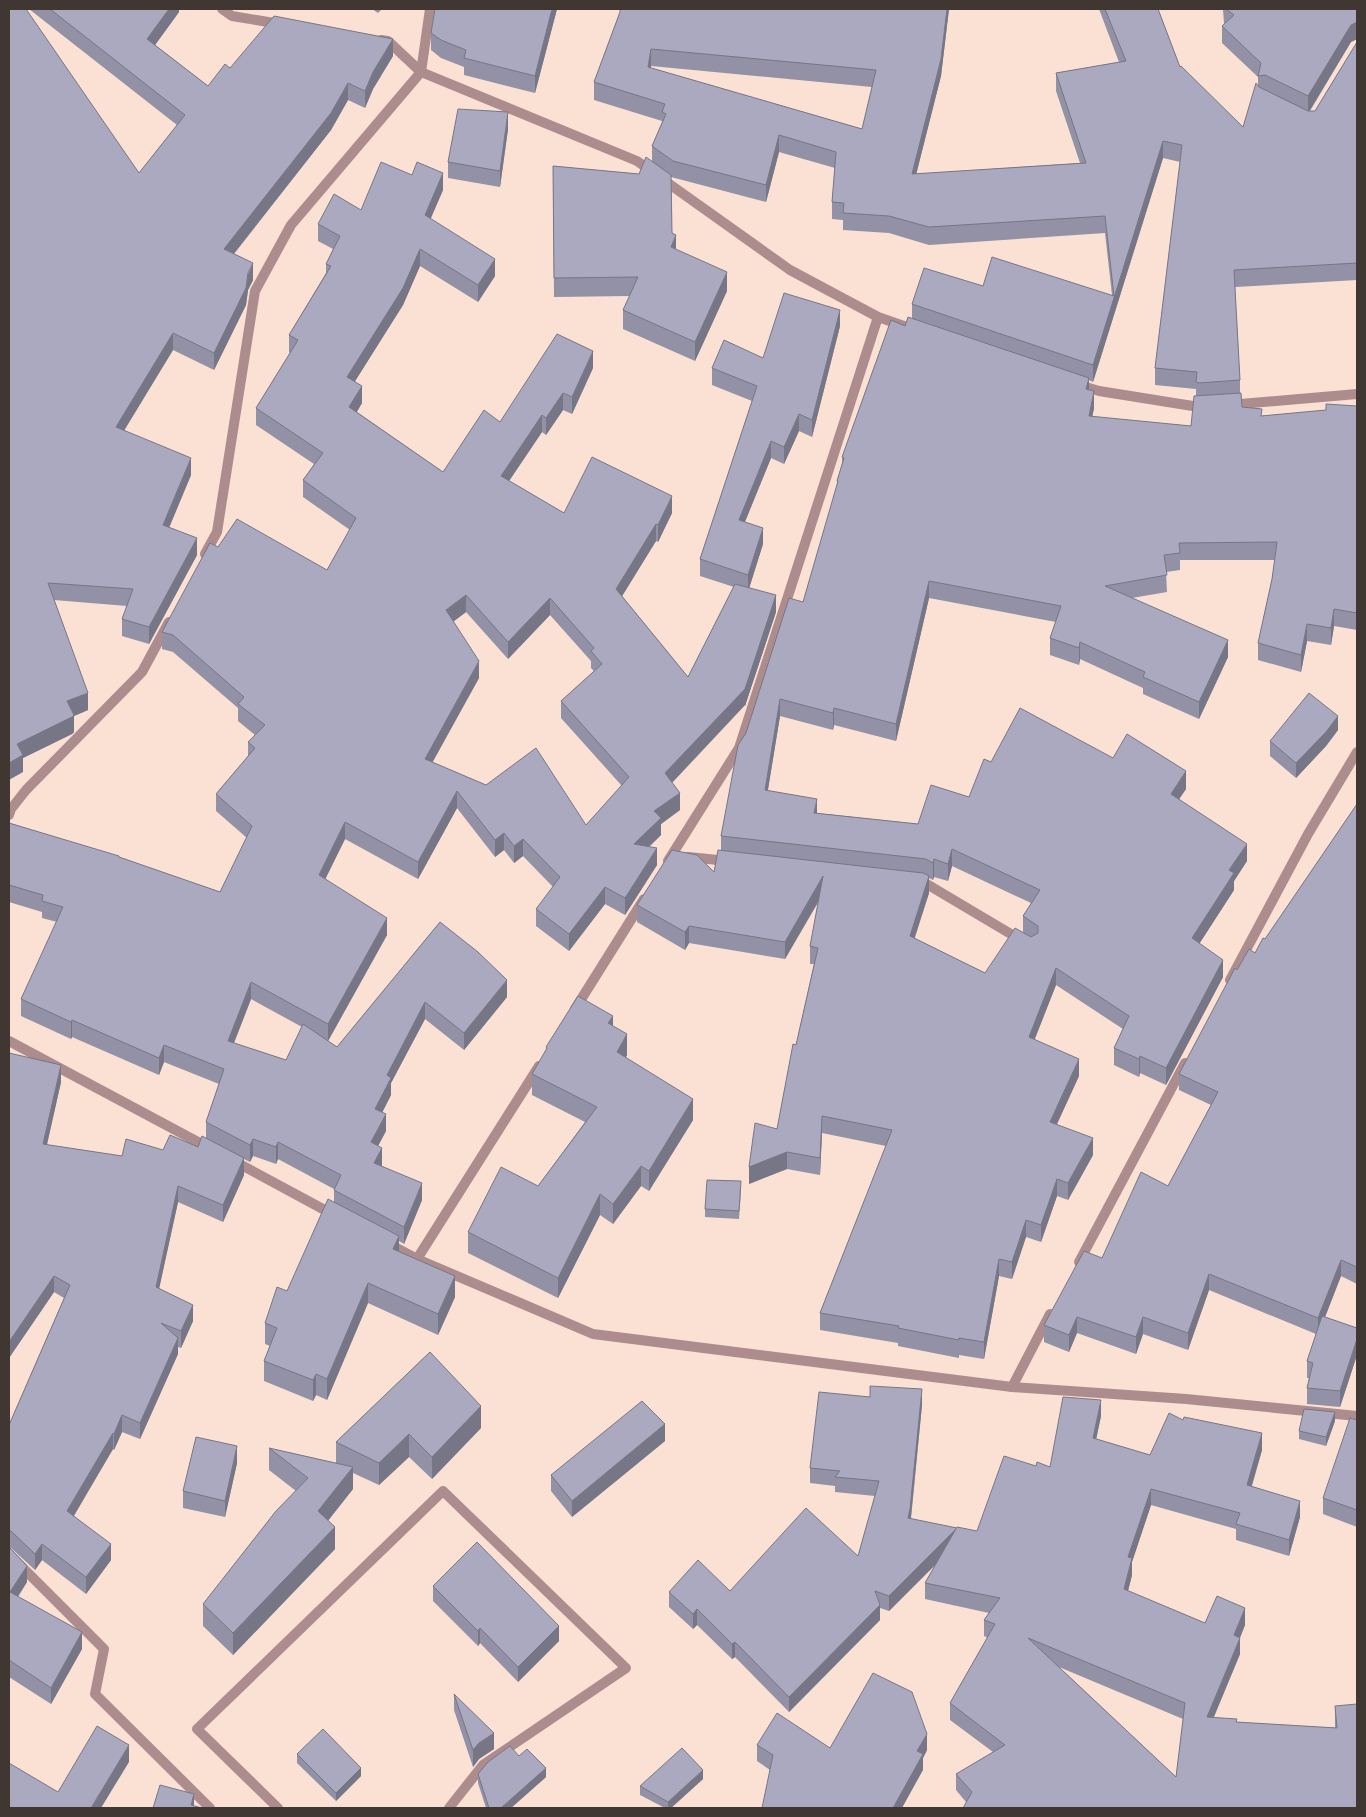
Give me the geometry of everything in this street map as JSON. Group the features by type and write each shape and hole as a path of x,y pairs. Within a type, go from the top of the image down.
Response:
{"street":[{"path":"222,9 232,16 290,25"},
{"path":"198,567 217,532 255,291 291,225 421,72 430,9"},
{"path":"369,38 388,41 421,72 637,161 790,270 878,317 915,329"},
{"path":"661,872 739,748 878,317"},
{"path":"1062,379 1099,391 1199,407 1357,394"},
{"path":"9,815 11,809 26,790 142,672 175,610"},
{"path":"1223,992 1308,834 1357,752"},
{"path":"672,855 740,862"},
{"path":"905,881 925,883 1032,947"},
{"path":"571,1015 651,888"},
{"path":"9,1041 347,1222"},
{"path":"1073,1273 1190,1054"},
{"path":"417,1259 544,1057"},
{"path":"373,1236 417,1259 593,1334 1012,1387 1186,1399 1357,1416"},
{"path":"1012,1387 1054,1308"},
{"path":"278,1808 197,1729 443,1491 626,1668 483,1764 449,1808"},
{"path":"9,1554 104,1649 95,1694 210,1808"}],"building":[{"path":"9,9 26,9 139,173 185,115 50,9 169,9 147,39 208,86 225,64 230,68 274,16 393,39 373,72 365,91 348,83 331,113 224,249 253,263 248,273 246,288 214,353 173,333 116,427 191,458 163,525 197,538 149,627 122,619 133,589 48,583 88,693 67,701 74,715 72,717 17,744 23,755 9,763"},
{"path":"435,9 552,9 535,76 464,58 466,50 441,40 431,33"},
{"path":"620,9 947,9 941,59 912,174 1086,163 1056,73 1126,61 1105,9 1158,9 1180,67 1243,127 1256,83 1259,87 1308,111 1315,111 1357,42 1357,263 1234,270 1240,380 1199,383 1196,382 1197,372 1155,368 1182,145 1163,141 1093,365 912,304 924,268 983,286 992,257 1114,296 1105,216 929,227 889,216 843,213 844,203 832,202 836,152 779,135 766,185 673,161 652,146 666,114 662,112 665,104 594,82","holes":["651,49 876,70 862,129 648,67"]},
{"path":"1226,9 1357,9 1357,22 1351,25 1308,96 1265,75 1258,76 1261,63 1222,26 1234,15"},
{"path":"458,109 508,112 500,171 448,162"},
{"path":"646,157 671,175 672,233 676,235 671,247 727,272 695,342 623,310 638,277 554,278 553,166 639,174"},
{"path":"381,162 412,175 417,162 443,173 425,215 495,259 478,285 420,249 403,288 347,377 362,386 349,407 443,472 484,410 500,422 557,334 593,351 572,397 563,393 546,418 542,415 501,476 564,513 592,457 672,496 658,525 656,524 616,589 688,677 735,584 776,595 746,688 665,773 680,793 654,811 661,818 634,844 657,848 625,898 605,887 569,934 536,909 560,877 523,839 514,846 504,833 495,840 457,791 418,862 345,822 319,875 387,918 328,1024 251,982 228,1041 286,1060 303,1024 337,1047 440,922 478,952 507,980 464,1033 425,1002 387,1075 391,1078 375,1109 386,1114 371,1142 382,1148 374,1163 422,1183 404,1227 334,1190 341,1175 278,1142 276,1147 253,1139 250,1145 206,1122 224,1069 164,1045 159,1058 21,999 63,907 42,901 43,895 9,885 9,823 119,856 220,892 252,826 216,794 255,748 248,742 265,725 238,704 244,697 173,635 162,632 210,543 218,547 237,519 327,570 356,518 303,480 323,453 256,408 298,340 289,335 331,266 326,264 340,236 318,224 334,194 361,210","holes":["466,595 508,642 550,598 594,648 591,651 602,664 561,701 629,777 586,825 536,748 486,785 425,759 479,661 446,610"]},
{"path":"784,293 840,310 812,420 799,414 784,447 771,441 739,520 763,528 748,575 700,559 757,386 712,368 724,340 763,358"},
{"path":"908,317 1089,378 1086,389 1094,391 1089,416 1191,426 1194,396 1241,393 1242,407 1262,409 1261,416 1326,410 1326,404 1357,406 1357,613 1334,609 1331,628 1307,624 1301,655 1258,643 1272,579 1277,542 1179,543 1180,553 1164,555 1167,575 1105,586 1228,640 1199,702 1143,677 1145,672 1080,642 1079,648 1050,638 1061,606 929,581 896,724 834,708 833,713 780,699 765,790 817,799 814,813 918,824 931,785 969,797 984,759 991,762 1020,708 1113,758 1127,734 1186,771 1171,794 1247,844 1229,870 1234,873 1192,938 1223,960 1166,1068 1140,1056 1139,1059 1114,1048 1129,1016 1056,968 1029,1037 1079,1059 1050,1122 1093,1138 1068,1183 1057,1179 1041,1225 1026,1220 1012,1262 999,1259 984,1342 959,1338 959,1340 898,1328 899,1326 820,1313 892,1130 822,1116 820,1158 787,1152 749,1167 755,1123 777,1129 793,1044 796,1045 818,948 810,946 823,876 785,942 689,926 685,932 637,905 672,850 697,855 714,872 718,850 923,873 929,876 910,936 985,973 1015,928 1031,937 1038,933 1038,926 1023,916 1040,890 952,849 948,864 934,859 933,863 926,859 721,836 738,745 746,733 789,598 803,602 838,481 844,458 842,457 891,320 905,326"},
{"path":"1309,693 1338,716 1326,732 1296,763 1270,741"},
{"path":"1357,804 1357,1267 1341,1260 1318,1318 1209,1274 1188,1333 1143,1317 1136,1337 1077,1317 1069,1335 1044,1325 1084,1251 1102,1258 1141,1172 1168,1186 1218,1092 1179,1074 1235,968 1237,970 1249,949 1255,953 1263,938 1265,939"},
{"path":"578,996 613,1016 608,1023 627,1034 617,1052 693,1099 649,1171 641,1166 613,1204 600,1194 558,1278 468,1232 501,1167 538,1186 597,1107 532,1074 546,1047"},
{"path":"9,1053 61,1065 43,1144 122,1156 126,1139 163,1150 170,1135 198,1147 202,1136 244,1158 223,1205 178,1186 156,1287 193,1305 181,1331 161,1323 178,1338 140,1423 122,1415 114,1434 67,1511 111,1544 86,1577 42,1544 35,1554 9,1531 9,1425 70,1285 54,1276 9,1342"},
{"path":"707,1180 741,1181 739,1211 705,1209"},
{"path":"328,1199 399,1236 393,1249 455,1276 438,1314 368,1283 327,1379 316,1374 313,1380 264,1361 277,1328 265,1323 277,1287 287,1291"},
{"path":"1322,1316 1357,1328 1357,1339 1340,1391 1307,1388 1313,1363 1307,1361"},
{"path":"430,1352 481,1406 432,1457 409,1434 379,1463 336,1442"},
{"path":"870,1386 922,1389 908,1518 957,1528 889,1596 875,1591 880,1605 789,1697 735,1642 732,1644 697,1609 693,1614 669,1592 698,1560 730,1591 806,1508 858,1556 879,1481 835,1477 840,1471 810,1468 819,1392 870,1397"},
{"path":"1063,1397 1101,1400 1093,1438 1150,1455 1169,1413 1183,1420 1184,1417 1262,1433 1247,1485 1300,1501 1289,1540 1236,1524 1240,1513 1151,1489 1128,1557 1132,1558 1124,1589 1205,1623 1217,1596 1245,1608 1234,1635 1240,1638 1207,1717 1237,1719 1236,1722 1337,1728 1335,1706 1357,1704 1357,1808 963,1808 972,1792 956,1774 1005,1745 950,1703 995,1624 984,1620 1000,1598 925,1583 957,1527 977,1531 1004,1456 1036,1466 1037,1462 1050,1467","holes":["1028,1638 1185,1703 1176,1777"]},
{"path":"642,1401 665,1424 572,1501 551,1475"},
{"path":"1304,1409 1335,1412 1326,1437 1299,1431"},
{"path":"1350,1418 1357,1420 1357,1510 1323,1498"},
{"path":"196,1437 237,1446 225,1501 183,1491"},
{"path":"269,1448 353,1467 318,1511 335,1527 233,1633 203,1604 276,1511 308,1478"},
{"path":"477,1542 559,1626 518,1667 480,1628 478,1631 433,1586"},
{"path":"9,1547 27,1566 10,1592 82,1632 51,1688 9,1660"},
{"path":"873,1673 912,1692 927,1734 917,1751 923,1754 893,1808 762,1808 773,1755 757,1745 777,1713 830,1748"},
{"path":"454,1694 494,1733 479,1743 473,1750"},
{"path":"97,1726 129,1745 91,1808 9,1808 9,1763 58,1792"},
{"path":"323,1729 361,1768 336,1793 297,1754"},
{"path":"510,1746 519,1756 527,1749 546,1768 501,1808 489,1808 478,1774 488,1762"},
{"path":"682,1748 703,1770 668,1802 640,1786"},
{"path":"160,1785 194,1794 191,1805 202,1808 153,1808"}]}
